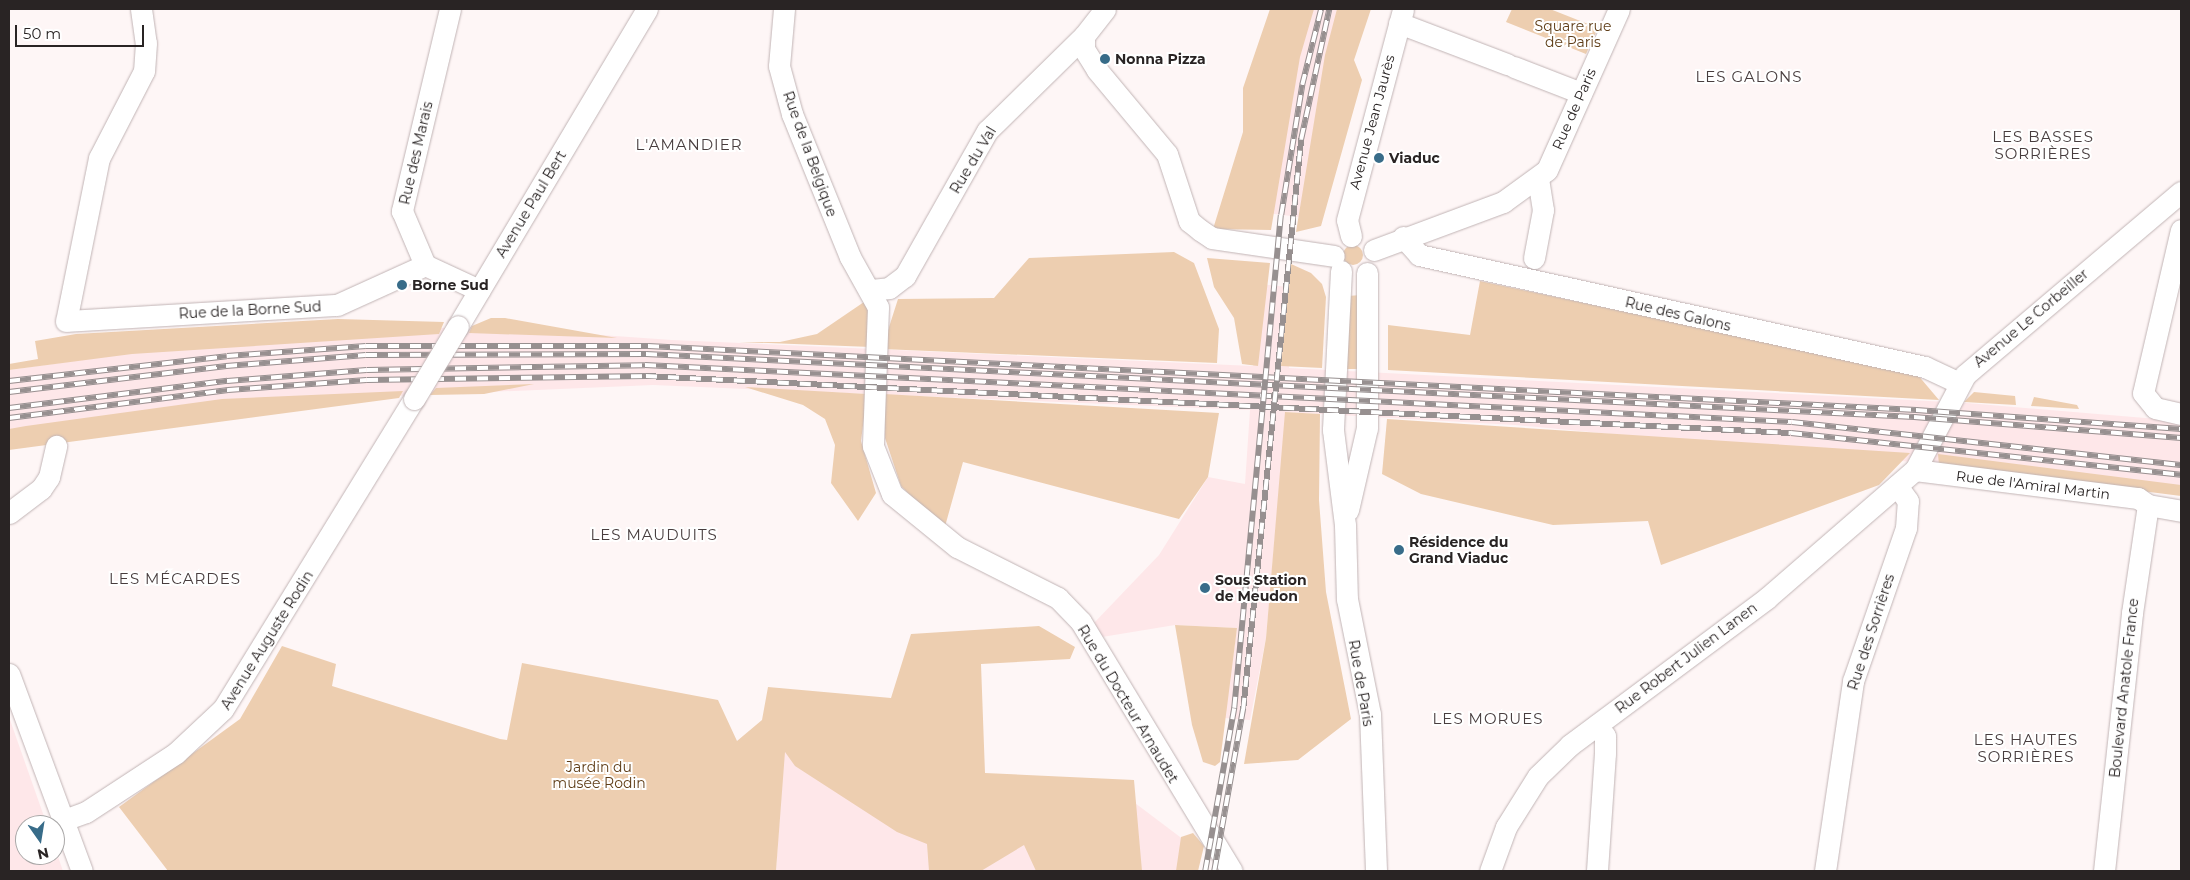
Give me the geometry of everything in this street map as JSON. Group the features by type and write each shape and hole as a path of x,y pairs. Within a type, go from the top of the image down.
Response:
{"street":[{"name":"Rue de la Borne Sud","path":"142,9 146,43 144,71 99,158 66,321 337,306 425,265"},
{"name":"Rue des Marais","path":"425,265 402,211 450,9"},
{"name":"Avenue Paul Bert","path":"413,401 647,9"},
{"name":"Rue de la Belgique","path":"784,9 779,66 792,114 850,257 871,290 878,307 874,446"},
{"name":"Rue de Paris","path":"1374,250 1403,237 1502,202 1538,179 1547,170 1620,9"},
{"path":"1401,16 1510,66 1581,93"},
{"name":"Avenue Jean Jaurès","path":"1351,236 1347,220 1401,16"},
{"path":"1094,19 1084,50 1097,70 1167,154 1189,221 1212,238 1338,264 1356,277 1367,272 1375,259 1374,250 1367,240 1351,236 1340,242 1338,264"},
{"name":"Rue du Val","path":"871,290 889,288 905,276 987,131 1094,19"},
{"path":"1534,258 1544,210 1538,179"},
{"name":"Avenue Le Corbeiller","path":"1916,470 1959,383 2181,192"},
{"path":"2181,230 2143,393 2146,402 2181,414"},
{"name":"Rue des Galons","path":"1403,237 1419,255 1925,368 1959,383"},
{"name":"Rue de Paris","path":"1338,264 1333,430 1345,525 1347,598 1370,714 1376,871"},
{"path":"425,265 479,290"},
{"name":"Rue de Paris","path":"1345,525 1367,428 1367,272"},
{"name":"Avenue Auguste Rodin","path":"65,820 86,812 176,753 224,710 413,401"},
{"path":"9,512 41,489 49,477 56,446"},
{"name":"Rue du Docteur Arnaudet","path":"874,446 892,494 908,510 957,548 1058,598 1081,622 1232,871"},
{"name":"Rue Robert Julien Lanen","path":"1490,871 1506,827 1538,776 1597,725 1767,598 1916,470"},
{"name":"Rue de l'Amiral Martin","path":"1916,470 2138,498 2148,506 2181,511"},
{"name":"Rue des Sorrières","path":"1825,871 1853,681 1906,528 1908,501 1897,486"},
{"name":"Boulevard Anatole France","path":"2104,871 2132,613 2148,506"},
{"path":"9,674 62,815"},
{"path":"1597,725 1605,736 1598,871"},
{"path":"65,823 82,871"}],"shaded area":[{"path":"1291,9 1347,9 1308,218 1257,212"},
{"path":"1260,284 1296,288 1289,368 1967,403 2181,421 2181,494 2030,473 1515,425 1286,412 1266,638 1250,720 1224,718 1237,628 1175,625 1102,637 1094,623 1159,555 1208,477 1245,484 1250,410 653,385 229,403 9,433 9,370 188,345 471,326 672,340 1253,366"},
{"path":"9,717 43,815 15,815 15,865 61,865 63,871 9,871"},
{"path":"784,752 1131,800 1188,843 1181,871 776,871"}],"green space":[{"path":"1270,9 1314,9 1300,57 1271,230 1213,229 1243,132 1243,88"},
{"path":"1337,9 1371,9 1354,60 1362,80 1321,226 1296,232 1325,55"},
{"name":"Square rue de Paris","path":"1512,9 1550,9 1598,28 1586,54 1506,22"},
{"path":"1349,245 1357,245 1363,251 1363,259 1357,265 1349,265 1343,259 1343,251"},
{"path":"1174,252 1194,263 1219,329 1217,363 882,349 898,299 994,298 1029,258"},
{"path":"1207,258 1270,263 1258,366 1242,364 1234,318 1214,287"},
{"path":"1291,264 1311,273 1322,284 1326,297 1322,368 1281,366"},
{"path":"1480,281 1917,374 1939,400 1388,370 1388,325 1470,335"},
{"path":"1361,295 1361,369 1344,369 1348,296"},
{"path":"864,302 872,314 871,347 739,342 780,342 817,334"},
{"path":"491,318 505,318 617,338 469,333 472,326"},
{"path":"338,319 444,322 439,334 132,354 9,370 9,364 38,359 35,341 76,334"},
{"path":"534,384 484,394 430,395 436,388"},
{"path":"745,387 867,394 861,441 876,493 858,521 831,483 835,445 825,419 803,405"},
{"path":"403,391 399,398 9,450 9,429 26,426 222,399"},
{"path":"1974,392 2015,396 2016,405 1964,402"},
{"path":"884,394 1219,413 1208,477 1179,519 963,462 944,530 901,486 885,438"},
{"path":"2034,397 2077,405 2079,409 2031,406"},
{"path":"1285,412 1320,414 1319,500 1326,592 1351,719 1298,760 1244,764 1266,638"},
{"path":"1387,419 1910,453 1879,485 1661,565 1648,521 1553,525 1421,494 1382,474"},
{"path":"1938,454 2181,485 2181,496 1939,465"},
{"path":"1175,625 1237,628 1220,762 1215,766 1203,762 1192,725"},
{"name":"Jardin du musée Rodin","path":"1039,626 1075,647 1070,659 981,664 985,773 1134,780 1142,871 1036,871 1024,845 981,871 929,871 927,844 897,832 795,766 785,752 776,871 168,871 119,807 240,719 282,646 336,664 332,686 500,739 507,740 522,663 718,700 737,741 762,720 768,687 891,698 911,634"},
{"path":"1193,833 1204,846 1198,871 1176,871 1181,837"}],"railway":[{"path":"1205,871 1234,708 1281,215 1302,85 1321,9"},
{"path":"1214,871 1243,709 1301,139 1329,9"},
{"path":"9,381 227,356 366,346 648,346 1916,410 2181,429"},
{"path":"9,392 226,366 366,355 646,354 1914,417 2181,438"},
{"path":"9,408 227,381 367,370 645,365 1792,422 2181,465"},
{"path":"9,418 228,390 367,380 646,376 1791,433 2181,475"}],"place":[{"name":"Nonna Pizza","path":"1105,59"},
{"name":"Viaduc","path":"1379,158"},
{"name":"Borne Sud","path":"402,285"},
{"name":"Résidence du Grand Viaduc","path":"1399,550"},
{"name":"Sous Station de Meudon","path":"1205,588"}],"district":[{"name":"LES GALONS","path":"1749,77"},
{"name":"LES BASSES SORRIÈRES","path":"2043,144"},
{"name":"L'AMANDIER","path":"689,145"},
{"name":"LES MAUDUITS","path":"654,535"},
{"name":"LES MÉCARDES","path":"175,579"},
{"name":"LES MORUES","path":"1488,719"},
{"name":"LES HAUTES SORRIÈRES","path":"2026,748"}]}
